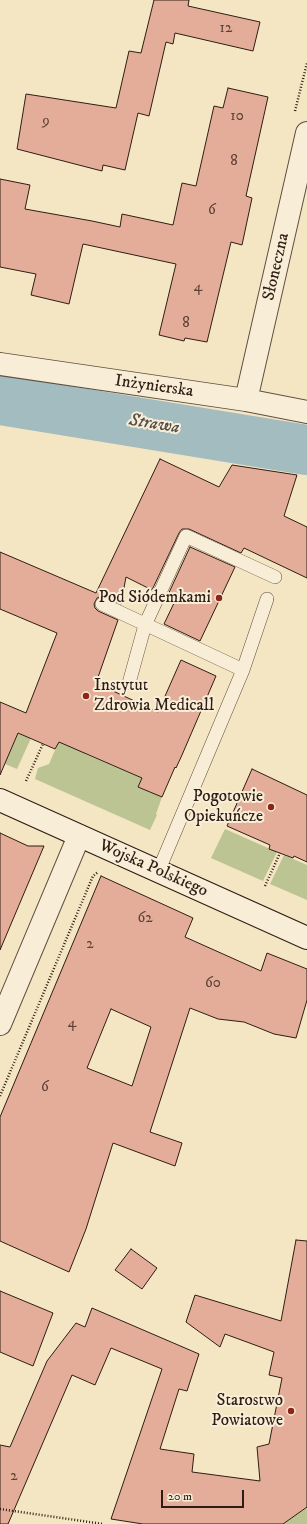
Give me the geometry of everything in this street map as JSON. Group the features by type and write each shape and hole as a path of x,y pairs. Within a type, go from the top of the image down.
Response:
{"street":[{"name":"Słoneczna","path":"246,400 307,134"},
{"name":"Inżynierska","path":"0,364 246,400 307,412"},
{"name":"Wojska Polskiego","path":"0,800 307,938"},
{"path":"0,1024 79,836"}],"lane":[{"path":"129,683 145,625 186,536 275,577"},
{"path":"158,872 243,670 267,599"},
{"path":"102,604 243,670"}],"path":[{"path":"294,116 307,63"},
{"path":"26,781 43,744"},
{"path":"265,886 280,853"},
{"path":"0,1096 92,876 97,872 103,872"},
{"path":"0,1510 103,1524"}],"green space":[{"path":"18,733 31,738 17,769 5,764"},
{"path":"59,741 85,752 85,754 142,778 138,787 162,797 156,814 157,815 150,830 35,779 38,768 49,764"},
{"path":"225,829 277,852 263,881 211,858"},
{"path":"284,855 307,865 307,900 270,884"},
{"path":"307,1507 307,1524 283,1524"}],"building":[{"path":"154,0 189,0 188,6 260,22 253,51 175,33 173,44 166,42 149,116 138,113 125,170 103,165 102,171 17,149 26,94 116,108 129,51 141,53"},
{"path":"228,88 268,97 246,196 252,198 242,245 231,242 207,342 185,338 184,341 159,335 176,264 83,244 69,304 31,295 36,274 0,267 0,179 30,185 25,209 120,227 122,214 173,225 182,183 196,186 214,106 223,108"},
{"path":"160,459 219,487 232,465 297,475 284,516 307,527 307,578 244,548 241,553 189,529 182,529 152,590 126,577 121,604 102,596 97,598 94,604 98,611 118,620 96,683 158,712 181,660 216,676 162,797 138,787 142,778 59,742 55,749 18,733 0,775 0,702 26,713 57,633 0,609 0,552 96,593"},
{"path":"190,547 235,567 200,641 164,624 175,601 167,597"},
{"name":"Pogotowie Opiekuńcze","path":"252,769 307,795 307,862 294,856 293,858 269,849 270,845 227,826"},
{"path":"0,833 28,846 44,846 0,950"},
{"path":"101,876 193,918 185,937 261,971 267,953 307,969 307,1000 296,1038 274,1034 244,1022 218,1019 190,1008 150,1132 182,1143 175,1166 113,1143 86,1229 69,1272 0,1241 0,1117","holes":["111,1009 151,1027 132,1086 87,1068"]},
{"path":"296,1240 307,1241 307,1507 283,1524 143,1524 111,1519 162,1369 111,1348 95,1385 72,1375 8,1524 0,1524 0,1445 10,1447 47,1361 76,1323 85,1327 92,1308 199,1354 187,1391 179,1389 160,1449 194,1454 192,1472 260,1481 257,1447 269,1444 282,1378 269,1375 274,1352 225,1334 220,1347 186,1322 195,1295 281,1321"},
{"path":"131,1249 157,1268 142,1289 115,1270"},
{"path":"0,1291 53,1313 33,1366 0,1352"}],"waterway":[{"name":"Strawa","path":"0,400 307,450"}],"place":[{"name":"Pod Siódemkami","path":"219,598"},
{"name":"Instytut Zdrowia Medicall","path":"86,696"},
{"name":"Pogotowie Opiekuńcze","path":"271,807"},
{"name":"Starostwo Powiatowe","path":"291,1411"}]}
